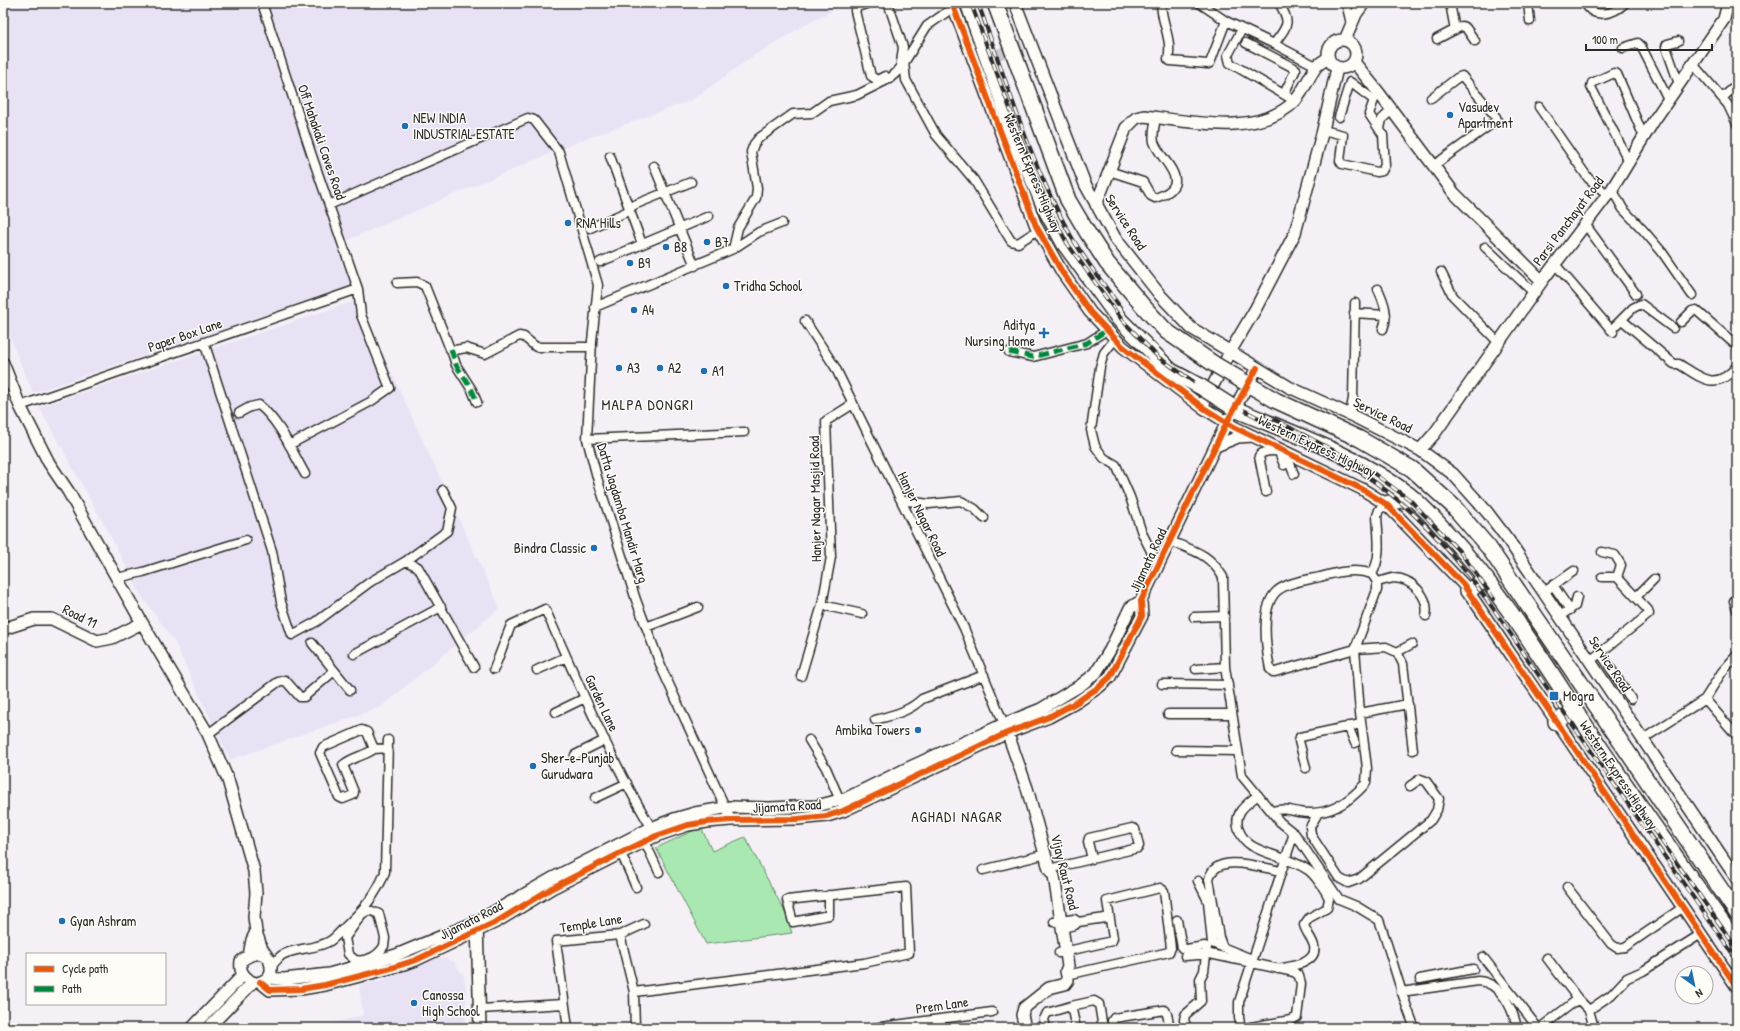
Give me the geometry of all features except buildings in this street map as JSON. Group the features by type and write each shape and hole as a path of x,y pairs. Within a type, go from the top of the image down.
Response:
{"highway":[{"name":"Western Express Highway","path":"968,3 1017,141 1046,210 1064,243 1120,320 1171,371 1201,387 1237,410 1349,458 1379,474 1411,497 1472,559 1518,623 1616,773 1737,944"},
{"name":"Western Express Highway","path":"995,3 1068,200 1107,263 1142,306 1166,332 1214,364 1277,401 1360,439 1412,469 1453,506 1489,548 1737,912"},
{"path":"1386,504 1411,497"},
{"path":"1468,591 1486,579"},
{"path":"1556,722 1575,710"}],"street":[{"name":"Off Mahakali Caves Road","path":"262,3 358,289 361,315 392,391 289,444"},
{"path":"869,3 857,8 855,12 873,78 877,80 894,71 902,62 903,47 888,3"},
{"name":"Service Road","path":"1015,3 1082,177 1096,205 1115,238 1165,301 1191,328 1289,388 1350,415 1420,450 1453,474 1487,512 1548,589 1560,616 1737,878"},
{"path":"1161,3 1168,41 1168,59 1170,61 1210,63 1226,21"},
{"path":"1199,3 1226,21 1316,66"},
{"path":"1274,44 1285,29 1288,21 1286,13 1279,3"},
{"path":"1346,3 1351,24"},
{"path":"1345,40 1351,24 1364,3"},
{"path":"1450,3 1455,30"},
{"path":"1528,3 1530,21"},
{"path":"1585,3 1597,14 1610,14 1625,3"},
{"name":"Parsi Panchayat Road","path":"1420,450 1435,433 1542,281 1610,192 1668,99 1724,19 1728,3"},
{"path":"733,249 738,228 756,198 757,188 751,152 754,144 759,138 793,114 812,113 830,101 857,95 881,83 897,72 927,26 953,5 1038,230 1062,272 1090,312 1123,348 1202,407 1256,440 1362,489 1386,504 1422,540 1468,591 1737,987"},
{"path":"1437,39 1464,27 1475,41"},
{"path":"1242,29 1228,55 1229,61 1232,65 1295,101"},
{"path":"1340,40 1345,40 1353,45 1355,49 1356,54 1354,62 1346,68 1337,68 1333,66 1328,58 1329,48 1332,44 1340,40"},
{"path":"1678,41 1667,44 1666,47 1679,84"},
{"path":"1246,43 1296,69 1284,94"},
{"path":"1623,48 1638,43 1641,46 1668,99"},
{"path":"903,47 912,50"},
{"path":"1096,205 1126,128 1136,118 1144,116 1208,124 1251,123 1266,119 1282,112 1295,101 1316,66 1328,58"},
{"path":"1354,62 1376,96"},
{"path":"904,63 906,80 936,135 974,180 1011,241 1018,243 1038,230"},
{"path":"1693,64 1728,105 1737,124"},
{"path":"1202,407 1230,352 1256,308 1295,233 1323,130 1337,68"},
{"path":"1628,162 1591,87 1592,83 1614,73 1617,74 1644,137"},
{"path":"1431,98 1457,78 1462,76 1487,105 1497,120 1495,123 1434,166"},
{"path":"1327,113 1339,116 1350,82 1376,96 1392,110 1454,194 1542,281"},
{"path":"1722,98 1737,85"},
{"path":"1323,130 1343,135 1340,161 1342,164 1377,172 1382,171 1385,167 1383,135 1369,116 1376,96"},
{"path":"1539,107 1588,178 1610,192 1623,209 1662,252 1692,295"},
{"path":"1380,129 1382,119 1392,110"},
{"path":"1109,171 1142,182 1151,196 1155,198 1170,190 1175,180 1174,173 1154,142 1153,136 1156,117"},
{"name":"Datta Jagdamba Mandir Marg","path":"329,205 528,118 534,120 559,152 598,285 592,347 587,439 600,488 646,627 662,669 731,820"},
{"path":"610,156 642,244"},
{"path":"654,166 695,266"},
{"path":"590,228 626,212 634,204 690,182"},
{"path":"600,262 709,216"},
{"path":"595,307 695,266 733,249 759,232 782,224"},
{"path":"1586,224 1636,294"},
{"path":"1485,247 1534,293"},
{"path":"1555,264 1612,331 1633,308 1641,304 1673,328"},
{"path":"1441,272 1453,296 1498,342"},
{"path":"396,283 417,282 425,286 452,349 456,365 472,390 477,402"},
{"path":"1378,288 1385,303 1386,315 1383,329"},
{"name":"Paper Box Lane","path":"20,406 358,289"},
{"path":"1350,415 1353,398 1355,303"},
{"path":"1682,322 1692,311 1696,310 1737,346"},
{"path":"1354,313 1386,315"},
{"path":"1622,320 1674,364 1679,364 1706,380 1714,382 1730,376 1737,366"},
{"name":"Hanjer Nagar Road","path":"805,321 835,367 901,500 964,628 1006,728"},
{"path":"1008,352 1033,357 1087,343 1107,330"},
{"path":"452,349 466,348 485,354 519,336 524,337 536,347 592,347"},
{"path":"1115,339 1104,353 1100,367 1091,430 1095,446 1104,458 1116,464 1130,497 1142,534 1158,565"},
{"path":"204,342 272,551 281,602 292,635 316,622 370,582 406,561 447,531 452,508 443,490"},
{"path":"3,362 20,406 49,463 68,491 142,623 208,734 228,780 254,871 256,892 254,917 256,932 265,955 269,959 272,966"},
{"name":"Jijamata Road","path":"554,883 645,842 654,832 707,822 731,820 798,820 827,816 844,811 1006,728 1081,685 1096,673 1110,650 1130,608 1141,601 1227,422 1257,368"},
{"name":"Hanjer Nagar Masjid Road","path":"801,676 822,605 831,556 826,421 853,404"},
{"path":"239,413 250,407 259,406 269,413 289,444 305,474"},
{"path":"587,439 744,432"},
{"path":"1216,446 1238,437 1256,440"},
{"path":"1280,450 1284,465"},
{"path":"1280,450 1294,474"},
{"path":"1266,492 1259,456 1262,453 1280,450"},
{"path":"901,500 929,504 961,501 984,518"},
{"path":"1372,574 1377,565 1378,556 1379,510 1386,504"},
{"path":"117,578 143,572 246,540"},
{"path":"1170,541 1207,557 1216,565 1223,577 1225,668 1242,776 1280,822 1294,833 1339,898 1379,920 1393,960 1401,992 1415,1028"},
{"path":"1602,552 1615,555 1621,565 1617,577"},
{"path":"406,561 418,567 474,667"},
{"path":"1272,811 1286,809 1300,812 1318,813 1334,810 1348,800 1366,782 1367,768 1361,724 1355,649 1377,590 1377,582 1372,574 1364,571 1351,570 1286,586 1276,592 1269,603 1266,633 1270,667 1273,672 1355,649 1386,647 1397,652 1403,664 1413,750"},
{"path":"1570,610 1548,589 1574,571"},
{"path":"1590,661 1601,654 1649,614 1648,610 1617,577 1602,577"},
{"path":"1377,582 1392,578 1400,579 1412,585 1422,594 1426,603 1426,616"},
{"path":"1636,597 1654,579"},
{"path":"1560,616 1575,606 1577,596"},
{"path":"1737,598 1734,601 1737,610"},
{"path":"822,605 862,614"},
{"path":"354,654 441,607"},
{"path":"646,627 698,607"},
{"name":"Garden Lane","path":"494,669 511,624 545,609 605,740 654,832"},
{"path":"1194,617 1224,616"},
{"name":"Road 11","path":"3,629 34,619 52,619 97,641 112,638 142,623"},
{"path":"312,643 350,690"},
{"path":"1397,652 1412,644"},
{"path":"1601,654 1630,699"},
{"path":"1643,739 1705,699 1722,672 1737,655"},
{"path":"537,670 566,657"},
{"path":"1196,669 1225,668"},
{"path":"208,734 278,682 285,680 300,697 304,697 334,671"},
{"path":"875,720 902,713 922,699 984,675"},
{"path":"1162,684 1228,685"},
{"path":"556,712 585,698"},
{"path":"1705,699 1737,736"},
{"path":"1360,713 1408,704"},
{"path":"1168,714 1232,714"},
{"path":"1306,768 1300,737 1361,724"},
{"path":"1348,726 1355,743"},
{"name":"Jijamata Road","path":"260,981 270,990 280,991 325,985 386,970 416,960 554,883 654,832 695,813 726,808 816,806 841,799 1006,728"},
{"name":"Vijay Raut Road","path":"1006,728 1027,788 1049,869 1054,876 1059,924 1068,966 1066,973"},
{"path":"208,1028 271,972 272,966 281,956 296,950 313,948 330,941 344,932 367,911 372,911 379,914 385,938 384,946 366,962 355,960 348,954 344,932 381,884 385,872 388,744 374,749 370,753 348,761 344,765 354,792 353,795 343,799 339,797 320,753 323,748 362,730 367,732 374,749"},
{"path":"575,755 605,740"},
{"path":"809,740 826,768 841,799 844,811"},
{"path":"1176,750 1237,751"},
{"path":"1318,813 1310,827 1311,834 1338,878 1348,883 1359,879 1431,820 1437,810 1438,799 1424,779 1420,779 1410,786"},
{"path":"595,798 627,783"},
{"path":"1258,796 1240,810 1237,822 1243,838 1252,846 1286,859 1309,871 1328,896 1330,902 1327,908 1309,918 1304,925 1314,945 1313,956 1305,962 1278,969"},
{"path":"1049,869 1092,859 1138,848 1139,846 1135,829 1132,828 1089,838 1088,842 1092,859"},
{"path":"1241,1028 1239,1018 1239,1002 1294,833"},
{"path":"645,842 659,872"},
{"path":"621,853 636,887"},
{"path":"983,870 1046,854"},
{"path":"1223,948 1219,936 1209,880 1211,873 1222,864 1231,862 1281,871"},
{"path":"1198,881 1208,900 1212,942 1252,962"},
{"path":"1567,886 1611,944 1617,948 1625,947 1682,908"},
{"path":"634,992 864,962 909,953 906,887 829,895 788,900 793,922 829,915 829,895"},
{"path":"1025,1028 1022,1015 1024,1008 1030,1006 1049,988 1065,984 1068,980 1066,973 1169,952 1171,948 1164,891 1160,888 1107,901 1113,938 1112,941 1064,951"},
{"path":"1059,924 1074,919 1078,922 1105,917 1108,938 1064,951"},
{"path":"1177,920 1182,947 1186,949 1206,946 1207,954 1200,979 1202,999 1185,1015 1184,1020 1187,1028"},
{"name":"Temple Lane","path":"568,1028 556,941 620,934 644,924"},
{"path":"477,926 480,1028"},
{"name":"Jijamata Road","path":"260,981 329,974 366,962 396,955 477,926"},
{"path":"256,932 240,969 243,975 260,981"},
{"path":"620,934 634,992 635,1028"},
{"path":"1588,1010 1612,995 1627,978 1643,971 1701,934"},
{"path":"245,958 258,953 265,955"},
{"path":"1185,956 1207,954 1252,962 1294,972 1300,979 1299,1015 1291,1020 1245,1028"},
{"path":"1483,957 1539,1028 1578,999"},
{"path":"1547,958 1588,1010 1594,1028"},
{"path":"1420,979 1473,969"},
{"path":"1448,974 1450,985"},
{"path":"192,1028 243,975"},
{"path":"1401,992 1486,981 1506,1001 1512,1010 1517,1028"},
{"path":"1046,1028 1044,1019 1047,1013 1094,1000 1098,1004 1103,1028"},
{"path":"480,1010 564,1004"},
{"path":"1030,1006 1032,1028"},
{"path":"1071,1006 1076,1028"},
{"path":"1113,1028 1112,1020 1114,1018 1164,1010 1167,1014 1170,1028"},
{"name":"Prem Lane","path":"873,1028 935,1024 992,1012"}],"shaded area":[{"path":"3,3 848,3 813,20 750,58 692,100 577,142 336,245 351,286 33,393 3,321"},
{"path":"358,300 500,608 381,707 230,760 174,641 142,597 105,526 39,407"},
{"name":"Canossa High School","path":"434,958 446,958 454,962 464,976 466,991 465,1028 317,1028 363,1015 359,985 382,980"}],"green space":[{"path":"701,827 712,851 745,837 786,914 792,933 706,944 656,848"}],"tunnel":[{"path":"981,61 1030,42"}],"railway":[{"path":"971,3 1027,155 1050,211 1067,243 1122,320 1158,357 1204,389 1362,473 1394,497 1422,523 1448,551 1495,611 1737,960"},
{"path":"978,3 1031,151 1057,209 1082,254 1118,304"},
{"path":"1266,415 1365,467 1410,500 1461,553 1494,599"},
{"path":"1588,736 1737,949"}],"marked path":[{"path":"1009,352 1033,357 1087,343 1107,330"},
{"path":"451,349 456,365 472,390 477,402"}],"cycle path":[{"path":"952,3 1036,226 1062,272 1090,312 1123,347 1202,407 1234,427 1362,489 1386,504 1463,584 1737,987"},
{"path":"260,982 270,990 301,989 325,985 416,960 496,922 552,888 656,836 688,825 707,822 731,820 798,819 827,816 843,811 1007,733 1049,717 1077,702 1099,687 1110,677 1142,616 1141,601 1227,422 1257,368"}],"place":[{"name":"Vasudev Apartment","path":"1450,115"},
{"name":"NEW INDIA INDUSTRIAL ESTATE","path":"405,126"},
{"name":"RNA Hills","path":"568,223"},
{"name":"B7","path":"707,242"},
{"name":"B8","path":"666,247"},
{"name":"B9","path":"630,263"},
{"name":"Tridha School","path":"726,286"},
{"name":"A4","path":"634,310"},
{"name":"Aditya Nursing Home","path":"1044,333"},
{"name":"A3","path":"619,368"},
{"name":"A2","path":"660,368"},
{"name":"A1","path":"704,371"},
{"name":"Bindra Classic","path":"594,548"},
{"name":"Mogra","path":"1554,696"},
{"name":"Ambika Towers","path":"918,730"},
{"name":"Sher-e-Punjab Gurudwara","path":"533,766"},
{"name":"Gyan Ashram","path":"62,921"},
{"name":"Canossa High School","path":"414,1003"}],"district":[{"name":"MALPA DONGRI","path":"648,405"},
{"name":"AGHADI NAGAR","path":"957,817"}]}
